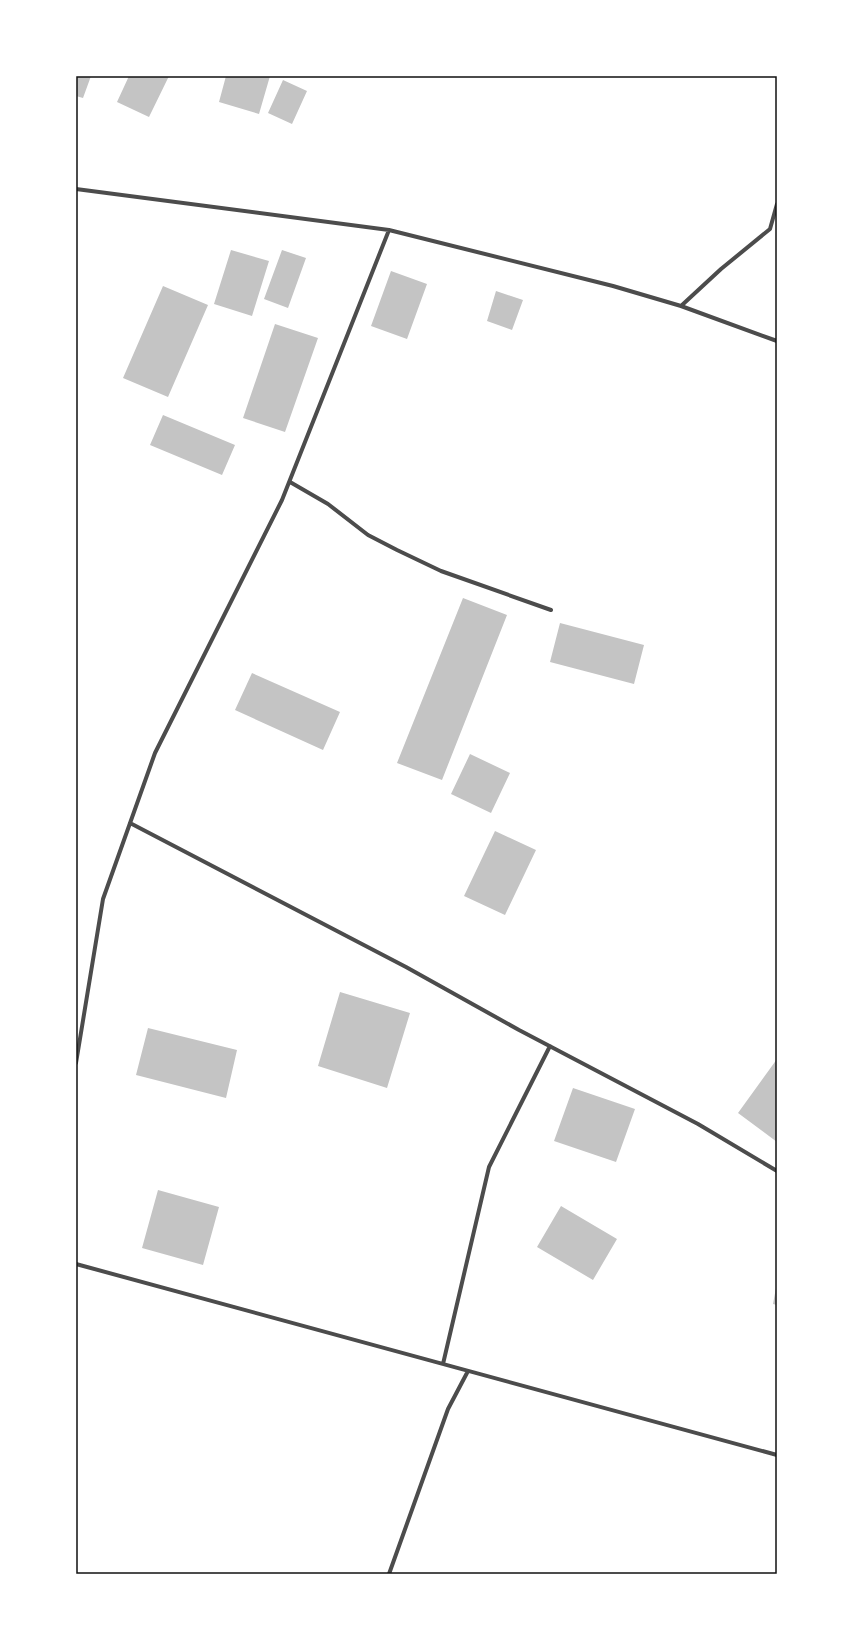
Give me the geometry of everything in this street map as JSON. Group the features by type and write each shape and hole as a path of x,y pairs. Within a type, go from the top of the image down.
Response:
{"street":[{"path":"76,189 388,230 613,286 681,306 777,341"},
{"path":"681,306 720,269 770,229 777,204"},
{"path":"76,1063 103,899 155,752 282,500 388,230"},
{"path":"290,482 328,504 368,535 441,572 551,610"},
{"path":"130,823 406,967 550,1046 698,1124 777,1171"},
{"path":"443,1364 489,1167 550,1046"},
{"path":"76,1264 777,1455"},
{"path":"389,1574 448,1409 468,1371"}],"building":[{"path":"76,76 91,76 83,98 76,96"},
{"path":"129,76 169,76 149,117 117,102"},
{"path":"226,76 270,76 259,114 219,102"},
{"path":"283,80 307,91 292,124 268,113"},
{"path":"231,250 269,261 252,316 214,304"},
{"path":"282,250 306,258 288,308 264,299"},
{"path":"391,271 427,284 407,339 371,326"},
{"path":"163,286 208,305 168,397 123,378"},
{"path":"496,291 523,300 512,330 487,321"},
{"path":"275,324 318,338 285,432 243,418"},
{"path":"163,415 235,445 222,475 150,445"},
{"path":"463,598 507,615 442,780 397,763"},
{"path":"560,623 644,645 634,684 550,662"},
{"path":"252,673 340,712 323,750 235,710"},
{"path":"470,754 510,773 491,813 451,794"},
{"path":"495,831 536,850 505,915 464,896"},
{"path":"340,992 410,1013 387,1088 318,1066"},
{"path":"148,1028 237,1050 226,1098 136,1075"},
{"path":"777,1059 777,1142 738,1113"},
{"path":"573,1088 635,1109 616,1162 554,1141"},
{"path":"158,1190 219,1207 203,1265 142,1248"},
{"path":"561,1206 617,1239 593,1280 537,1247"},
{"path":"777,1288 777,1305 773,1304"}]}
